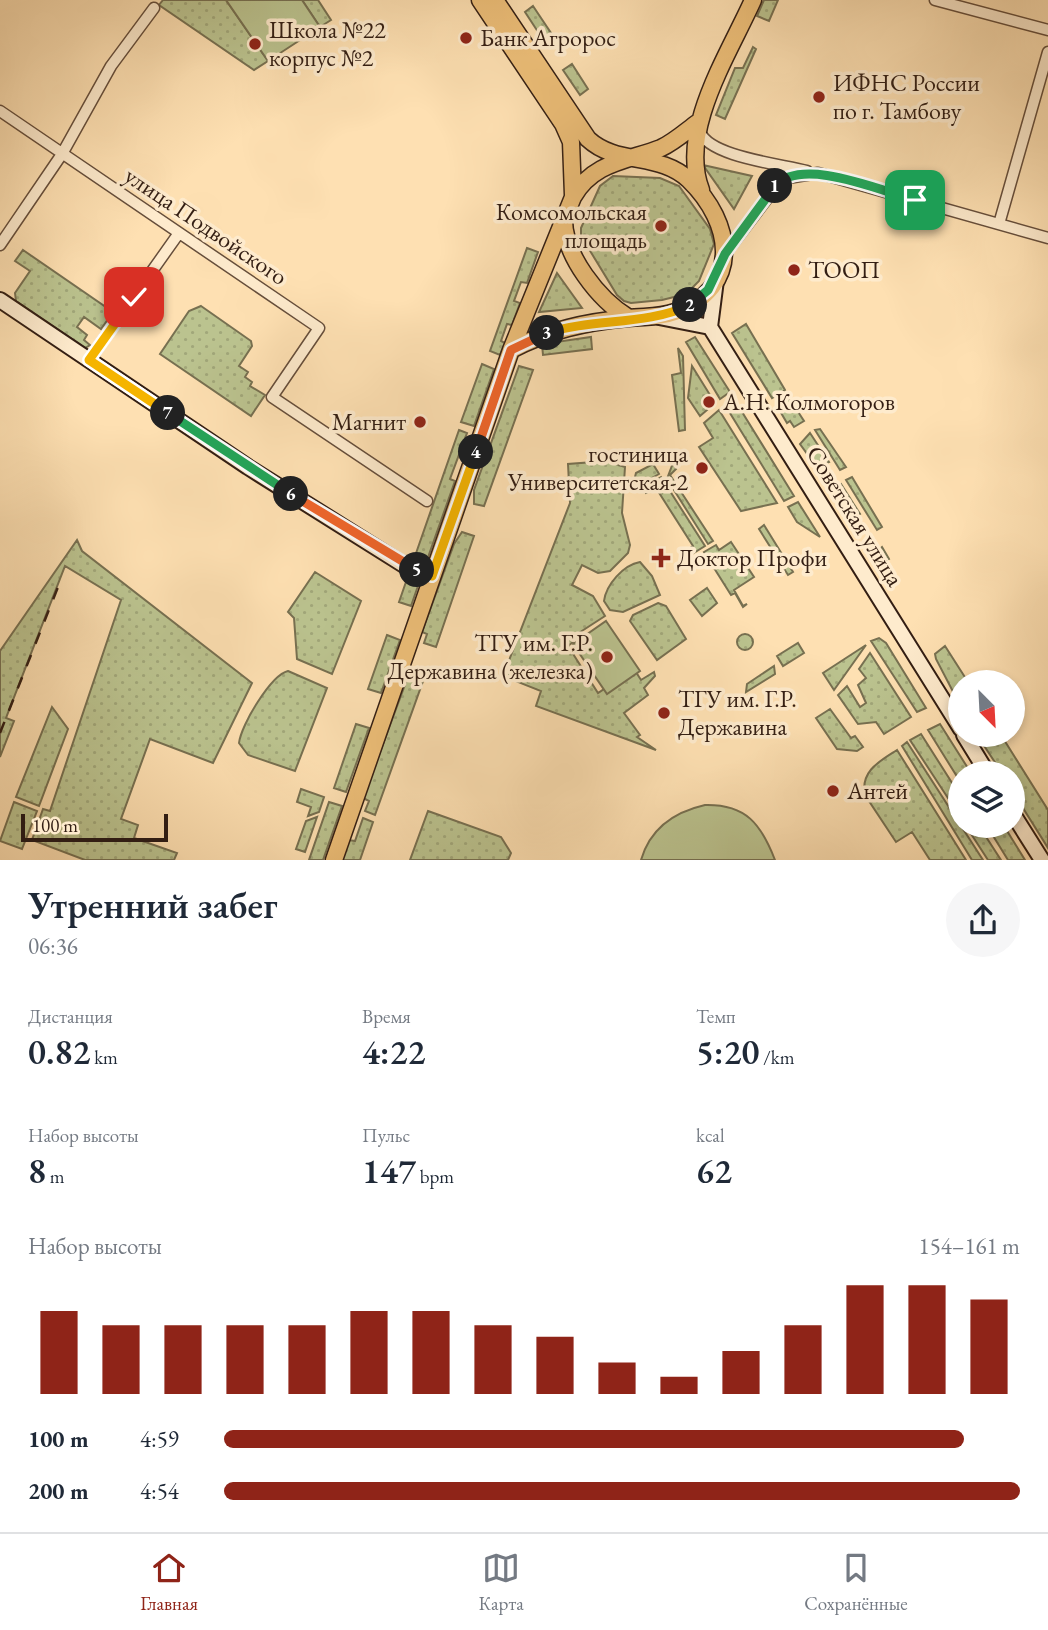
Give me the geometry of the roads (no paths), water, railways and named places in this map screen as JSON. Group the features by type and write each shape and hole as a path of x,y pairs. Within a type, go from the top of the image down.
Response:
{"main road":[{"path":"481,0 563,124 571,142 573,197"},
{"path":"495,0 572,116 601,151 674,167 703,195"},
{"path":"659,317 690,306 708,290 716,278 725,254 721,225 696,179 693,152 697,123 753,0"},
{"path":"334,860 511,350 573,197 585,179 597,170 674,141 697,123"},
{"path":"565,216 564,230 574,255 614,309 629,318"},
{"path":"511,350 535,337 560,329 629,318 659,317 710,327 716,278"},
{"path":"0,300 360,538 407,567 432,576"},
{"name":"Советская улица","path":"710,327 948,708"},
{"path":"1025,833 1042,860"}],"street":[{"path":"935,0 1048,30"},
{"path":"0,245 62,154 111,66 154,8"},
{"path":"999,224 1048,52"},
{"name":"улица Подвойского","path":"0,111 319,328 272,397 427,501"},
{"path":"697,123 704,140 718,150 818,173 1048,238"},
{"path":"725,254 782,179 818,173"},
{"path":"89,360 179,233"}],"railway":[{"path":"0,733 58,587"}],"place":[{"name":"Банк Агророс","path":"466,38"},
{"name":"Школа №22 корпус №2","path":"255,44"},
{"name":"ИФНС России по г. Тамбову","path":"819,97"},
{"name":"Комсомольская площадь","path":"661,226"},
{"name":"ТООП","path":"794,270"},
{"name":"А.Н. Колмогоров","path":"709,402"},
{"name":"Магнит","path":"420,422"},
{"name":"гостиница Университетская-2","path":"702,468"},
{"name":"Доктор Профи","path":"661,558"},
{"name":"ТГУ им. Г.Р. Державина (железка)","path":"607,657"},
{"name":"ТГУ им. Г.Р. Державина","path":"664,713"},
{"name":"Антей","path":"833,791"}]}
